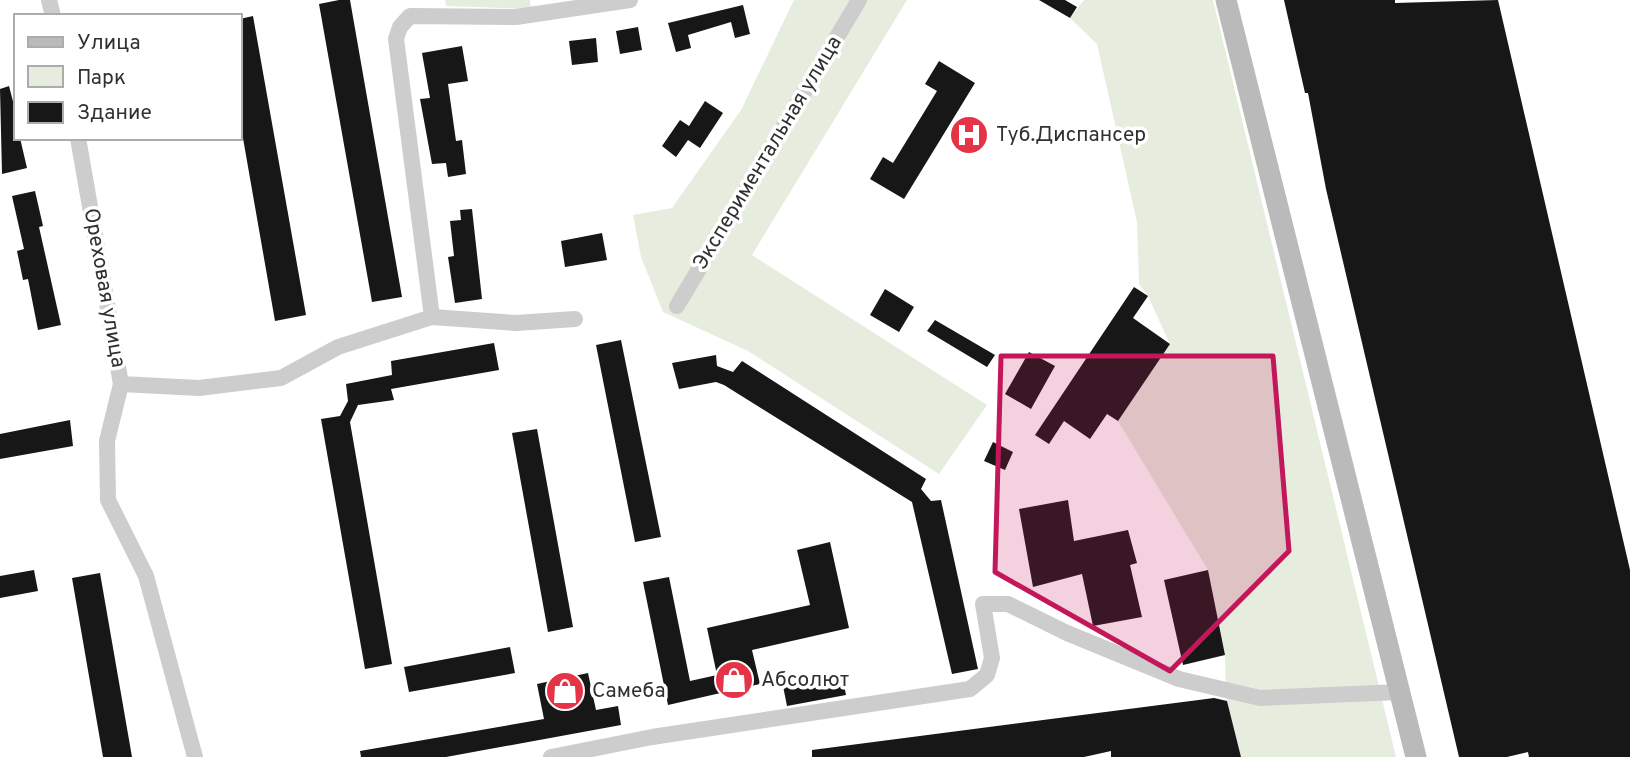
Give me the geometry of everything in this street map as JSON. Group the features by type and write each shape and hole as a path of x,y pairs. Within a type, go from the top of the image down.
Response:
{"main road":[{"path":"1226,0 1416,757"}],"street":[{"path":"514,0 516,17"},
{"path":"432,317 396,39 400,27 410,16 516,17 630,0"},
{"name":"Экспериментальная улица","path":"677,306 851,3"},
{"name":"Ореховая улица","path":"78,140 121,384 107,441 108,500 146,576 195,757"},
{"path":"121,384 199,388 281,378 338,347 432,317 516,323 575,319"},
{"path":"551,757 611,751 970,689 987,676 992,658 983,604 1008,604 1067,633 1179,679 1260,698 1400,692"}],"highlighted area":[{"path":"1001,356 1273,356 1289,551 1170,671 995,572"}],"green space":[{"path":"445,0 530,0 531,9 446,6"},
{"path":"794,0 907,0 752,255 987,405 939,474 748,351 663,312 641,257 633,215 672,208 741,110"},
{"path":"1084,0 1213,0 1396,757 1241,757 1226,696 1225,655 1208,570 1118,421 1170,344 1148,296 1139,284 1137,222 1097,44 1070,18"}],"building":[{"path":"350,0 402,297 372,302 319,4"},
{"path":"1039,0 1065,0 1077,7 1070,18"},
{"path":"1284,0 1395,0 1395,3 1498,0 1630,570 1630,757 1529,757 1528,752 1507,757 1459,757 1326,189 1308,93 1305,93"},
{"path":"743,5 750,34 735,38 731,22 688,35 691,48 676,52 668,23"},
{"path":"253,16 306,315 275,321 242,132 242,19"},
{"path":"638,27 642,50 620,54 616,31"},
{"path":"596,38 598,62 572,65 569,41"},
{"path":"462,46 468,81 448,84 456,141 462,140 466,174 448,177 446,163 432,164 420,99 430,98 422,53"},
{"path":"939,61 975,83 904,199 870,179 883,157 893,163 937,91 925,84"},
{"path":"9,86 14,105 14,140 20,140 27,168 2,174 0,89"},
{"path":"705,101 723,113 700,148 688,140 676,157 662,146 680,120 689,126"},
{"path":"35,191 43,226 39,227 61,325 38,330 28,279 23,280 17,251 24,249 12,196"},
{"path":"472,209 482,299 455,303 448,257 454,256 450,221 461,220 460,210"},
{"path":"602,233 607,260 565,267 561,241"},
{"path":"1134,287 1148,296 1133,318 1170,344 1118,421 1107,414 1090,439 1064,421 1049,444 1035,435"},
{"path":"885,289 914,307 899,332 870,315"},
{"path":"935,320 995,355 987,367 927,331"},
{"path":"621,340 661,537 635,542 596,345"},
{"path":"494,343 499,370 391,389 394,400 358,405 350,422 392,664 365,669 321,419 340,416 348,401 346,384 392,375 391,361"},
{"path":"1029,352 1055,366 1031,409 1005,394"},
{"path":"716,355 717,366 733,372 742,361 926,479 921,489 931,501 941,500 978,669 952,674 912,502 724,385 716,382 679,389 672,363"},
{"path":"70,420 73,446 0,459 0,434"},
{"path":"537,429 573,627 548,632 512,433"},
{"path":"993,442 1013,452 1005,470 984,461"},
{"path":"1068,500 1074,541 1128,530 1137,563 1130,565 1142,617 1093,626 1082,574 1033,587 1019,509"},
{"path":"830,542 849,628 752,650 760,684 668,705 643,582 669,577 690,681 717,675 707,628 810,605 797,550"},
{"path":"34,570 38,591 0,598 0,576"},
{"path":"1208,570 1225,655 1183,665 1164,580"},
{"path":"100,573 132,757 103,757 72,578"},
{"path":"510,647 515,673 409,692 404,667"},
{"path":"588,673 596,710 618,706 621,725 446,757 361,757 360,751 544,719 537,684"},
{"path":"842,675 846,695 787,706 783,686"},
{"path":"1214,698 1227,701 1241,757 1111,757 1111,751 1084,757 812,757 812,750"}],"place":[{"name":"Туб.Диспансер","path":"969,135"},
{"name":"Абсолют","path":"734,680"},
{"name":"Самеба","path":"565,691"}]}
